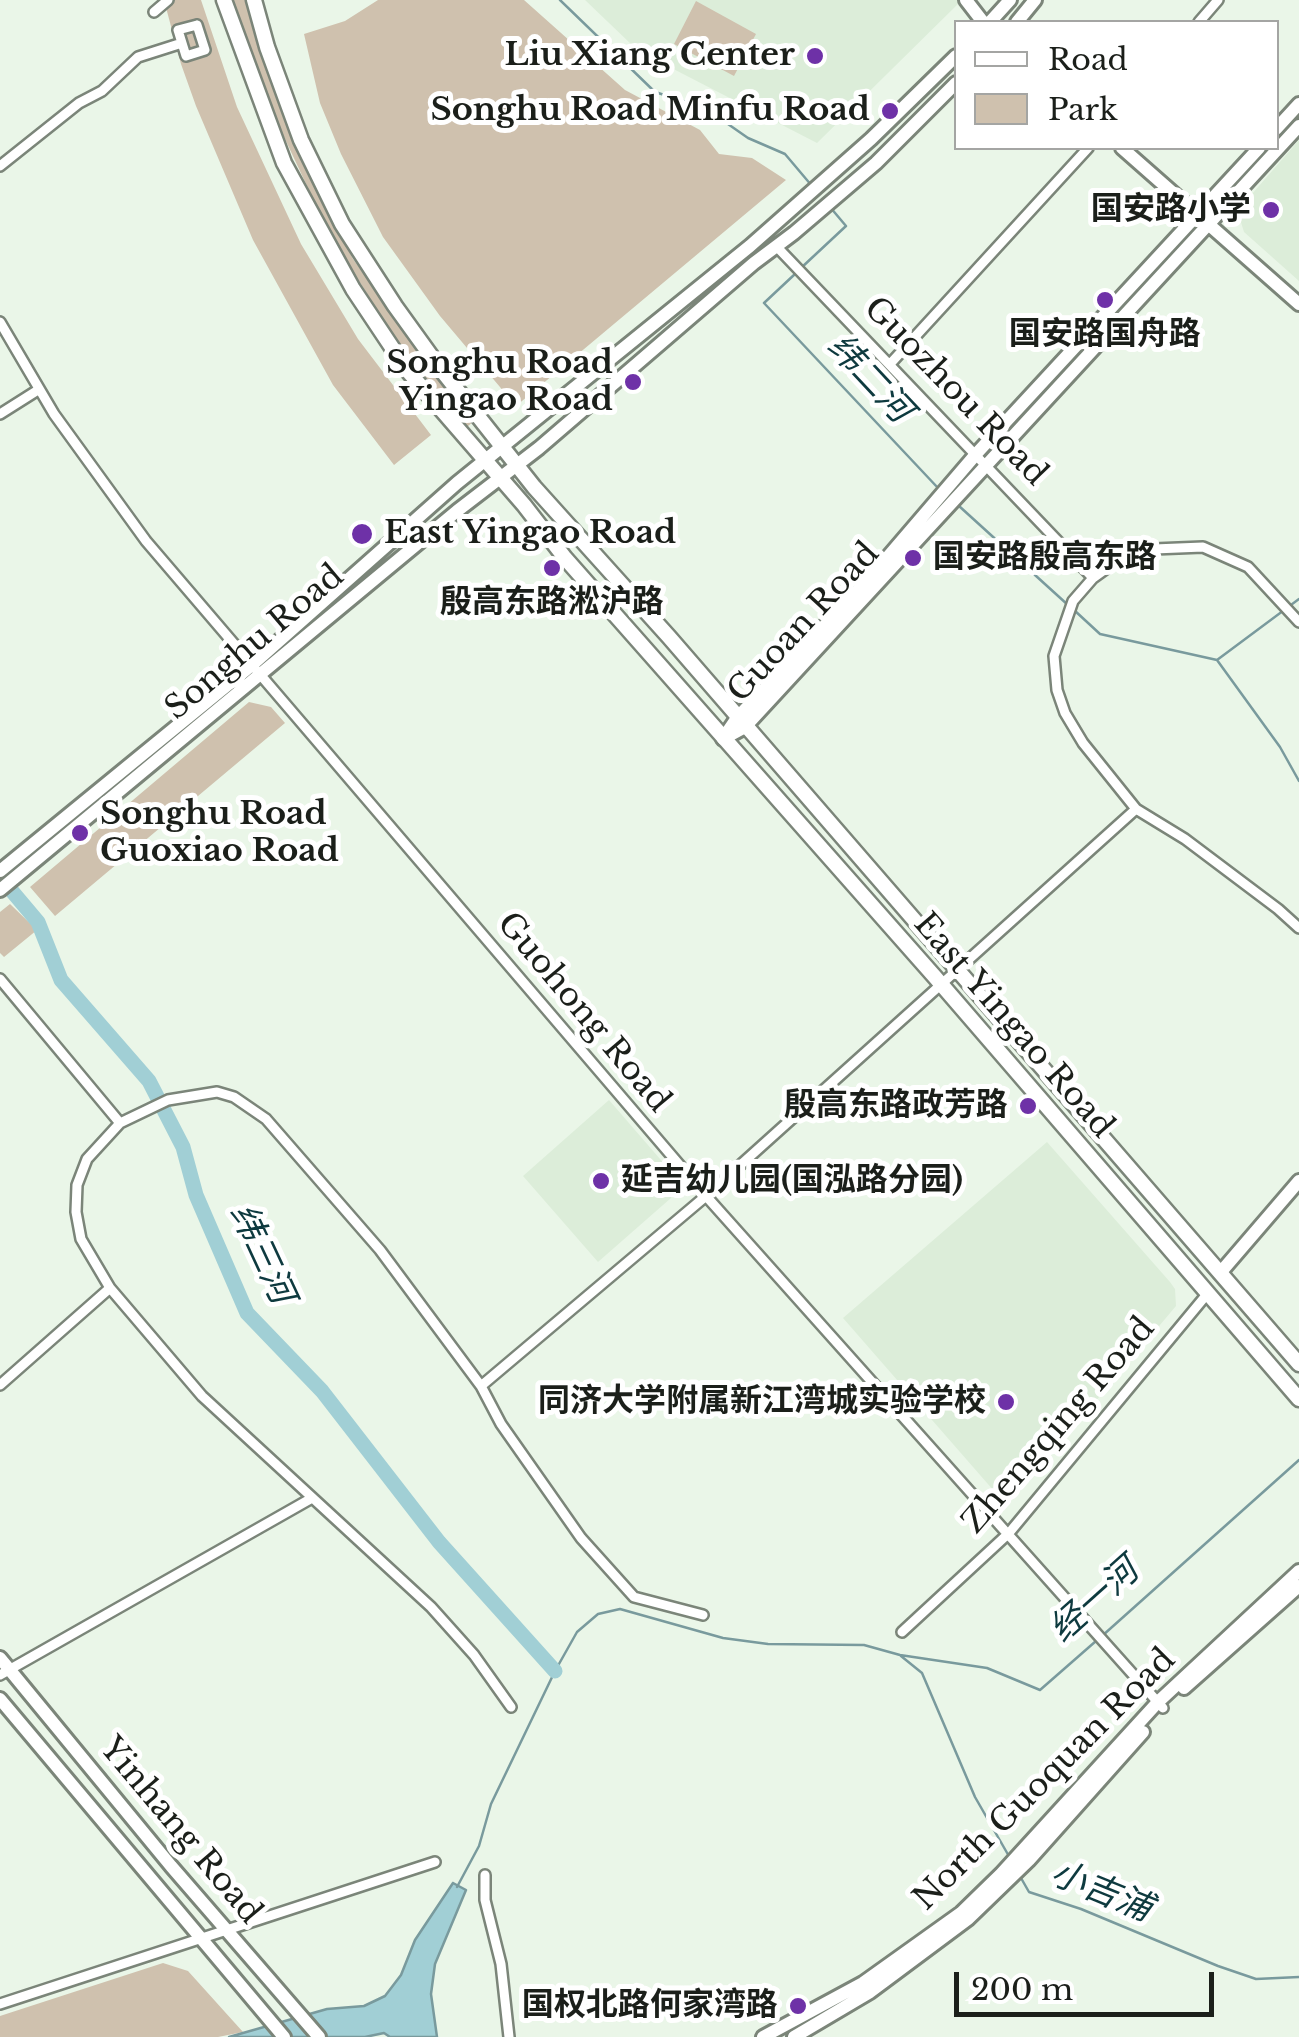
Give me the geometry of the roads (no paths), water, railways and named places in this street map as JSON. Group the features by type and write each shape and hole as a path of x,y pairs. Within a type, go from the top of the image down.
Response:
{"main road":[{"name":"East Yingao Road","path":"224,0 284,162 325,242 408,370 722,740 942,985 1299,1399"},
{"name":"East Yingao Road","path":"254,0 266,47 302,140 342,224 394,306 534,487 1299,1364"},
{"path":"992,20 1010,0"},
{"path":"1019,20 1035,0"},
{"name":"Songhu Road","path":"258,669 484,462 805,198 954,58"},
{"name":"Songhu Road","path":"0,890 9,870 517,464 840,194 954,85"},
{"path":"1279,126 1299,104"},
{"name":"Guoan Road","path":"1279,145 1299,126"},
{"path":"1124,150 1299,304"},
{"name":"Guoan Road","path":"1203,219 1258,150"},
{"name":"Guoan Road","path":"722,740 1203,219 1274,150"},
{"path":"1220,1273 1299,1181"},
{"name":"North Guoquan Road","path":"794,2037 870,1992 937,1944 1004,1879 1161,1705 1299,1571"},
{"name":"North Guoquan Road","path":"1161,1705 1299,1586"},
{"name":"Yinhang Road","path":"3,1667 319,2037"},
{"name":"Yinhang Road","path":"0,1699 232,1976 252,2006 284,2037"},
{"name":"North Guoquan Road","path":"763,2037 863,1983 1004,1879"},
{"path":"252,2006 272,2037"}],"street":[{"path":"154,12 168,0"},
{"path":"1201,20 1218,0"},
{"path":"197,24 205,50 186,56 182,43 178,30 197,24"},
{"path":"202,39 214,35"},
{"path":"0,166 79,103 102,91 138,57 182,43"},
{"path":"890,364 1086,150"},
{"path":"764,233 776,247"},
{"name":"Guozhou Road","path":"776,247 1093,578"},
{"name":"Guohong Road","path":"0,322 38,390 113,500 706,1196 1161,1705"},
{"path":"0,414 38,390"},
{"path":"1297,620 1248,567 1203,547 1154,549 1118,560 1093,578 1073,602 1054,656 1057,690 1065,713 1082,743 1136,809 1185,839 1299,928"},
{"path":"481,1386 706,1196 1136,809"},
{"path":"0,979 120,1123"},
{"path":"510,1707 474,1656 430,1607 202,1396 110,1288 81,1239 76,1212 78,1186 87,1159 120,1123 192,1094 217,1092 252,1107 284,1137 380,1250 481,1386 501,1424 582,1538 634,1597 703,1614"},
{"path":"0,1386 110,1288"},
{"name":"Zhengqing Road","path":"902,1632 1008,1533 1208,1292"},
{"path":"3,1667 312,1498"},
{"path":"0,2004 435,1862"},
{"path":"486,1875 486,1900 501,1964 508,2037"}],"water":[{"path":"453,1883 466,1890 435,1964 431,1994 437,2037 390,2037 384,2033 365,2037 229,2037 327,2009 364,2006 385,1996 401,1975 415,1940"}],"waterway":[{"name":"纬二河","path":"560,0 655,92 705,108 748,138 785,154 812,186"},
{"name":"纬二河","path":"801,268 846,226 830,207"},
{"name":"纬二河","path":"795,274 764,303 938,488"},
{"name":"纬二河","path":"959,506 1068,605"},
{"path":"1217,660 1299,599"},
{"name":"纬二河","path":"1074,610 1100,634 1217,660 1280,747 1299,781"},
{"name":"纬三河","path":"0,877 38,922 61,980 149,1081 183,1147 196,1195 247,1313 322,1391 439,1542 555,1671"},
{"name":"经一河","path":"1102,1636 1299,1460"},
{"path":"457,1887 479,1846 491,1804 555,1671 577,1632 598,1614 620,1609 723,1638 768,1644 864,1645 900,1655 987,1668 1040,1690 1096,1641"},
{"name":"小吉浦","path":"901,1656 922,1673 975,1797 1010,1858"},
{"name":"小吉浦","path":"1021,1878 1029,1892 1081,1909 1218,1966 1256,1979 1299,1977"}],"place":[{"name":"Liu Xiang Center","path":"815,56"},
{"name":"Songhu Road Minfu Road","path":"890,111"},
{"name":"国安路小学","path":"1271,210"},
{"name":"国安路国舟路","path":"1105,300"},
{"name":"Songhu Road Yingao Road","path":"633,382"},
{"name":"East Yingao Road","path":"362,534"},
{"name":"国安路殷高东路","path":"913,558"},
{"name":"殷高东路淞沪路","path":"552,568"},
{"name":"Songhu Road Guoxiao Road","path":"80,833"},
{"name":"殷高东路政芳路","path":"1028,1106"},
{"name":"延吉幼儿园(国泓路分园)","path":"601,1181"},
{"name":"同济大学附属新江湾城实验学校","path":"1006,1402"},
{"name":"国权北路何家湾路","path":"798,2006"}]}
